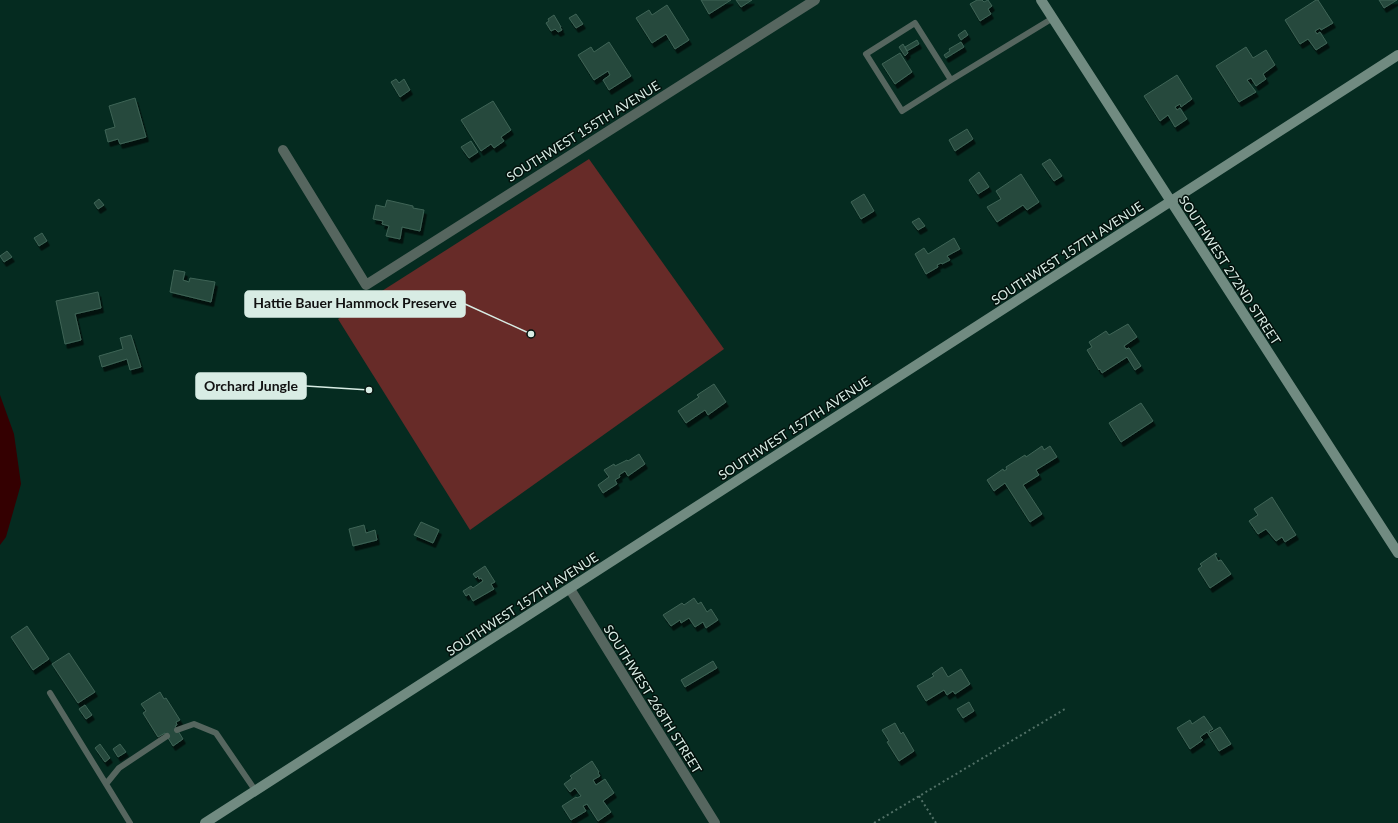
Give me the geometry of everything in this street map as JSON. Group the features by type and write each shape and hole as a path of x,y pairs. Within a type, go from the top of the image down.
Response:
{"street":[{"name":"SOUTHWEST 155TH AVENUE","path":"283,150 366,285 815,0"},
{"name":"SOUTHWEST 272ND STREET","path":"1041,0 1398,553"},
{"name":"SOUTHWEST 157TH AVENUE","path":"205,823 1398,55"},
{"name":"SOUTHWEST 268TH STREET","path":"570,588 715,823"}],"lane":[{"path":"951,80 915,23 866,54 902,112 1052,18"},
{"path":"50,693 130,823"},
{"path":"177,730 194,724 216,733 255,790"},
{"path":"106,784 118,768 167,736"}],"path":[{"path":"874,823 1065,709"},
{"path":"919,796 936,823"}],"shaded area":[{"path":"589,159 724,349 470,530 338,319"},
{"path":"0,395 14,434 21,484 6,537 0,545"}],"building":[{"path":"701,0 731,0 709,14"},
{"path":"736,0 752,0 741,7"},
{"path":"977,0 982,0 984,2 988,0 992,6 988,9 991,14 980,21 970,4"},
{"path":"1318,0 1333,23 1321,30 1320,28 1315,31 1317,34 1320,32 1327,43 1316,50 1308,39 1300,44 1285,20"},
{"path":"1379,0 1397,0 1384,8"},
{"path":"667,5 689,40 675,49 666,34 652,43 636,18 649,10 652,15"},
{"path":"576,14 583,24 576,28 569,18"},
{"path":"554,15 562,30 558,32 555,29 551,31 546,23 549,21 548,19"},
{"path":"965,30 968,35 961,40 958,35"},
{"path":"917,40 919,44 907,51 905,47"},
{"path":"609,42 631,76 609,90 603,80 610,75 608,71 594,80 578,55 591,47 594,52"},
{"path":"961,42 964,47 946,58 944,55 950,51 949,49"},
{"path":"903,44 908,53 905,56 899,47"},
{"path":"1246,47 1253,58 1266,50 1275,65 1263,74 1266,79 1256,86 1251,78 1247,80 1256,92 1239,102 1216,66"},
{"path":"900,53 912,72 895,84 882,64"},
{"path":"1177,75 1192,99 1181,107 1180,104 1175,107 1177,110 1180,108 1187,119 1175,127 1168,115 1160,121 1144,96"},
{"path":"396,79 399,83 404,79 410,90 400,97 391,82"},
{"path":"135,98 146,137 120,144 118,139 108,142 105,130 115,127 109,106"},
{"path":"493,101 511,130 501,137 504,141 494,148 491,144 481,151 461,120"},
{"path":"967,129 973,139 955,151 949,140"},
{"path":"471,141 478,152 469,158 461,147"},
{"path":"1050,159 1062,176 1054,181 1042,164"},
{"path":"979,172 989,187 978,194 969,180"},
{"path":"1021,174 1039,202 1027,210 1023,205 997,222 987,207 1001,199 996,191"},
{"path":"864,194 874,211 861,219 851,202"},
{"path":"99,199 104,205 98,209 94,203"},
{"path":"387,200 424,210 420,231 402,227 400,239 386,236 389,226 382,224 383,221 373,219 376,205 385,207"},
{"path":"919,218 925,226 918,230 912,222"},
{"path":"42,233 47,241 39,246 34,238"},
{"path":"954,238 960,249 947,256 950,260 937,265 938,267 926,274 915,254 924,248 928,254"},
{"path":"7,251 12,257 4,262 0,256"},
{"path":"174,270 185,272 183,280 189,282 190,278 215,282 211,302 170,292"},
{"path":"98,292 101,308 75,314 81,340 65,344 56,301"},
{"path":"1128,324 1137,337 1124,346 1126,349 1129,348 1141,366 1135,370 1127,357 1102,373 1087,350 1092,347 1089,342 1106,331 1109,335"},
{"path":"131,335 141,367 130,370 127,359 102,367 99,356 123,349 120,338"},
{"path":"714,384 726,402 708,415 705,410 686,423 678,411 699,397 697,395"},
{"path":"1141,403 1153,421 1121,442 1109,423"},
{"path":"1042,446 1044,450 1050,446 1057,457 1036,470 1039,475 1023,485 1042,514 1030,522 1005,483 994,491 987,480 1003,469 1004,471 1007,469 1006,467 1025,455 1026,457"},
{"path":"639,454 645,464 628,476 625,471 619,475 620,477 615,480 617,484 603,493 598,485 609,477 604,470 614,464 615,466 627,460 628,461"},
{"path":"1272,497 1296,535 1285,542 1282,537 1276,541 1266,529 1258,534 1249,521 1258,515 1254,509"},
{"path":"421,522 439,530 433,543 414,535"},
{"path":"364,525 366,533 375,530 377,540 353,546 349,529"},
{"path":"1216,553 1217,554 1215,555 1218,561 1221,560 1231,574 1210,588 1198,569 1202,566 1200,564"},
{"path":"485,566 495,582 491,584 494,589 473,601 469,594 466,596 463,591 471,586 473,588 483,581 481,578 479,579 478,576 476,578 473,574"},
{"path":"694,598 698,604 701,602 707,612 711,609 718,620 706,628 703,622 695,627 689,618 681,623 680,620 671,626 663,615 682,603 684,605"},
{"path":"27,626 49,659 33,670 11,637"},
{"path":"69,653 95,692 78,703 52,664"},
{"path":"713,661 717,668 685,687 681,680"},
{"path":"942,667 948,677 961,669 970,684 955,694 953,691 947,695 944,690 926,701 917,686 934,676 932,674"},
{"path":"160,692 164,699 166,698 180,720 176,722 177,725 175,726 183,739 173,746 165,733 158,737 143,713 146,711 141,704"},
{"path":"969,702 974,711 963,718 957,709"},
{"path":"85,705 92,715 86,719 79,709"},
{"path":"1204,716 1213,729 1209,731 1210,733 1220,727 1231,744 1219,751 1207,732 1200,737 1203,740 1190,749 1177,728 1190,720 1192,724"},
{"path":"895,723 901,734 903,732 914,751 899,761 887,742 889,741 882,730"},
{"path":"100,744 110,758 105,762 95,748"},
{"path":"120,744 126,752 118,757 113,749"},
{"path":"592,761 600,776 593,780 596,785 605,779 614,793 603,801 611,812 598,821 587,804 583,806 586,811 571,820 562,806 576,797 581,796 575,788 570,792 564,784 572,778 570,776"}],"place":[{"name":"Hattie Bauer Hammock Preserve","path":"531,334"},
{"name":"Orchard Jungle","path":"369,390"}]}
